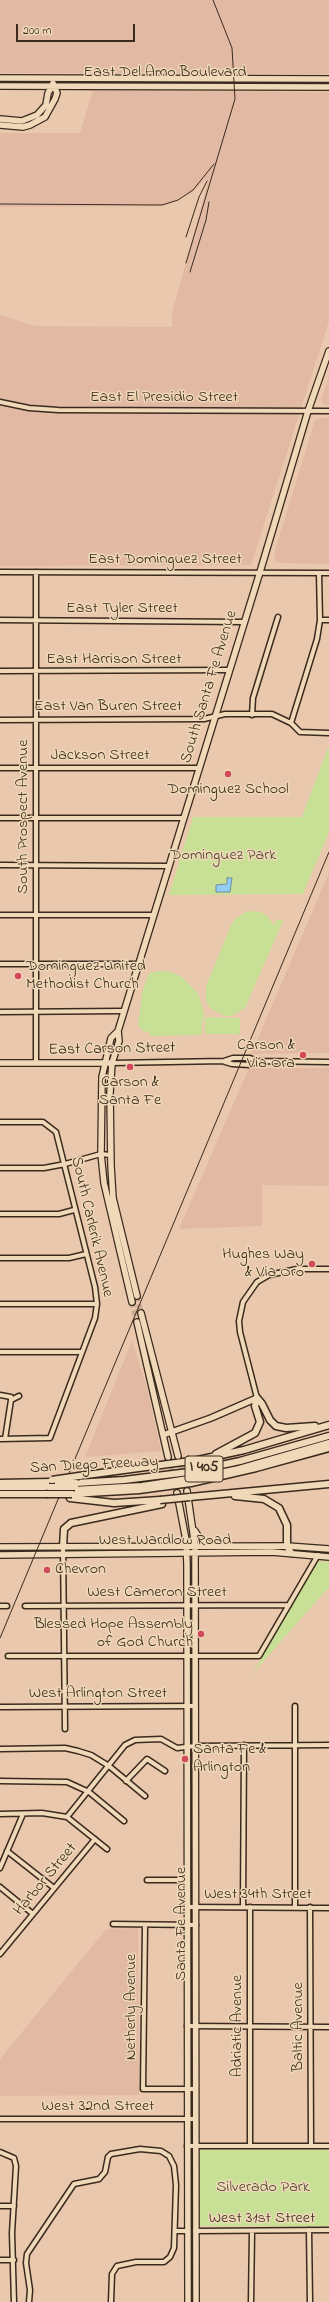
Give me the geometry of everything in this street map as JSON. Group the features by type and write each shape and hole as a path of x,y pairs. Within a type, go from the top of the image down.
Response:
{"highway":[{"path":"257,1398 262,1404 270,1420 276,1426 286,1428 328,1425"},
{"path":"208,1458 255,1433 260,1422 255,1406 257,1398"},
{"path":"74,1488 208,1458 328,1425"},
{"name":"San Diego Freeway","path":"74,1488 190,1472 240,1461 329,1436"},
{"path":"0,1488 142,1486 210,1475 329,1442"},
{"name":"San Diego Freeway","path":"0,1494 33,1494 49,1488 139,1490 198,1482 329,1448"},
{"name":"San Diego Freeway","path":"0,1483 34,1482 49,1488"},
{"path":"63,1547 64,1529 71,1523 161,1502 188,1494 204,1496 329,1484"},
{"path":"74,1488 114,1503 161,1502"},
{"path":"214,1495 258,1498 275,1504 283,1513 286,1522 287,1546 290,1553"}],"main road":[{"name":"East Del Amo Boulevard","path":"0,78 329,79"},
{"path":"0,125 23,127 40,121 49,113 56,99 57,93 53,85 53,78"},
{"path":"0,119 22,121 37,115 46,105 48,93 53,85"},
{"name":"East Del Amo Boulevard","path":"0,86 329,87"},
{"name":"South Santa Fe Avenue","path":"137,1296 113,1198 110,1155 110,1093 112,1063 119,1041 118,1031 228,670 260,572 308,411 329,350"},
{"name":"South Santa Fe Avenue","path":"118,1031 112,1038 104,1063 101,1094 101,1154 105,1190 132,1302"},
{"name":"East Carson Street","path":"0,1063 112,1063"},
{"path":"141,1313 178,1456"},
{"path":"137,1322 168,1458"},
{"path":"163,1435 257,1398"},
{"path":"177,1493 187,1546"},
{"path":"188,1494 194,1528 195,1546"},
{"path":"194,1528 200,1539 212,1546"},
{"name":"Santa Fe Avenue","path":"187,1546 188,2302"},
{"name":"Santa Fe Avenue","path":"195,1546 196,2302"},
{"name":"West Wardlow Road","path":"0,1547 287,1546 329,1550"},
{"name":"West Wardlow Road","path":"0,1554 290,1553 329,1557"},
{"path":"187,1880 195,1880"},
{"path":"188,2201 190,2205 191,2226 195,2231"},
{"path":"188,2231 195,2231"},
{"path":"188,2231 193,2236 196,2251"}],"street":[{"name":"East El Presidio Street","path":"0,402 51,410 329,411"},
{"name":"East Dominguez Street","path":"0,572 329,573"},
{"name":"South Prospect Avenue","path":"36,572 36,1063"},
{"path":"291,723 317,639 320,620 319,573"},
{"path":"252,715 253,698 278,618"},
{"name":"East Tyler Street","path":"0,620 244,622"},
{"path":"320,620 329,620"},
{"name":"East Harrison Street","path":"0,671 228,670"},
{"name":"East Van Buren Street","path":"0,720 204,719 225,714 272,714 291,723 300,732 329,733"},
{"name":"Jackson Street","path":"0,768 199,768"},
{"path":"0,818 183,818"},
{"path":"0,866 168,866"},
{"path":"0,915 153,914"},
{"path":"0,964 138,964"},
{"path":"0,1012 123,1011"},
{"name":"East Carson Street","path":"112,1063 224,1061 239,1064 250,1064 256,1061 329,1062"},
{"name":"South Carlerik Avenue","path":"0,1122 38,1122 48,1124 56,1132 65,1164 74,1210 95,1287 97,1304 95,1318 50,1438 2,1439"},
{"path":"0,1168 44,1168 101,1154 110,1155"},
{"path":"0,1214 60,1214 74,1210"},
{"path":"0,1258 69,1258 86,1254"},
{"path":"257,1398 240,1332 243,1302 257,1282 269,1275 296,1269 329,1269"},
{"path":"0,1304 97,1304"},
{"path":"0,1352 82,1352"},
{"path":"0,1396 11,1397 12,1400"},
{"path":"2,1439 12,1400 19,1396"},
{"path":"63,1547 65,1554 65,1729"},
{"path":"8,1656 259,1656 318,1555"},
{"name":"West Cameron Street","path":"25,1606 289,1605"},
{"path":"0,1606 7,1606"},
{"name":"West Arlington Street","path":"0,1707 195,1706"},
{"path":"295,1907 296,1706"},
{"path":"68,1817 125,1745 135,1740 161,1739 178,1748 195,1746 244,1745 329,1745"},
{"path":"243,1907 244,1745"},
{"path":"0,1749 64,1748 91,1755 109,1766 145,1796"},
{"path":"126,1781 147,1759 165,1771"},
{"path":"0,1781 67,1782 89,1792 124,1821"},
{"path":"0,1814 57,1814 68,1817 107,1849"},
{"path":"0,1868 23,1814"},
{"name":"Harbor Street","path":"0,1954 95,1839"},
{"path":"8,1851 54,1888"},
{"path":"147,1880 187,1880"},
{"path":"0,1887 33,1914"},
{"name":"West 34th Street","path":"188,1907 329,1908"},
{"name":"Adriatic Avenue","path":"250,1907 250,2146"},
{"name":"Baltic Avenue","path":"310,1907 311,2146"},
{"name":"West 34th Street","path":"113,1924 196,1925"},
{"name":"Netherly Avenue","path":"145,1925 143,1958 143,2089 187,2089"},
{"path":"188,2026 329,2027"},
{"path":"187,2089 195,2089"},
{"name":"West 32nd Street","path":"0,2119 195,2119"},
{"path":"188,2146 329,2146"},
{"path":"29,2302 30,2290 26,2263 27,2254 74,2184 99,2179 105,2172 108,2157 111,2154 152,2149 161,2151 168,2156 174,2166 174,2248 170,2257 164,2262 136,2262 116,2266 112,2274 111,2302"},
{"path":"0,2152 14,2158 16,2166 14,2206 14,2302"},
{"path":"0,2206 14,2206"},
{"path":"175,2230 188,2231"},
{"path":"310,2230 310,2302"},
{"name":"West 31st Street","path":"195,2231 329,2230"},
{"path":"251,2302 252,2231"},
{"path":"0,2260 14,2260"}],"shaded area":[{"path":"0,0 329,0 329,74 0,73"},
{"path":"93,90 329,92 329,321 251,565 0,566 0,315 36,326 172,327 172,313 208,181 205,180 192,193 163,206 0,207 0,133 80,133"},
{"path":"329,376 329,405 324,405 321,400"},
{"path":"329,418 329,564 281,563 275,561 274,557 276,547 315,420"},
{"path":"329,873 329,1053 251,1054"},
{"path":"249,1068 329,1068 329,1186 262,1185 262,1226 179,1229"},
{"path":"132,1341 147,1387 161,1451 85,1457"},
{"path":"138,1928 140,2095 0,2096 0,2059 106,1929"}],"green space":[{"name":"Dominguez Park","path":"329,745 329,832 303,894 169,895 193,817 302,817"},
{"path":"248,911 261,912 267,916 274,925 277,919 283,921 245,1008 232,1016 224,1016 210,1008 206,1001 206,986 232,923 237,917"},
{"path":"159,971 171,972 182,977 198,993 204,1013 201,1035 149,1036 150,1032 143,1031 138,1025 142,993 149,973"},
{"path":"205,1017 240,1018 240,1034 205,1034"},
{"path":"317,1561 329,1562 329,1587 253,1673"},
{"name":"Silverado Park","path":"198,2150 329,2150 329,2226 198,2226"}],"water":[{"path":"227,878 232,878 230,892 216,892 216,885 227,884"}],"tunnel":[{"path":"137,1296 141,1313"},
{"path":"132,1302 137,1322"},
{"path":"179,1458 187,1491"},
{"path":"169,1460 177,1493"}],"railway":[{"path":"186,263 235,99 232,48 213,0"},
{"path":"0,204 162,205 178,200 193,190 214,164"},
{"path":"186,237 199,197 207,181"},
{"path":"190,272 206,220 209,202"},
{"path":"0,1638 329,852"}],"place":[{"name":"Dominguez School","path":"228,774"},
{"name":"Dominguez United Methodist Church","path":"18,976"},
{"name":"Carson & Via Ora","path":"303,1055"},
{"name":"Carson & Santa Fe","path":"130,1067"},
{"name":"Hughes Way & Via Oro","path":"312,1264"},
{"name":"Chevron","path":"47,1570"},
{"name":"Blessed Hope Assembly of God Church","path":"201,1634"},
{"name":"Santa Fe & Arlington","path":"185,1759"}]}
